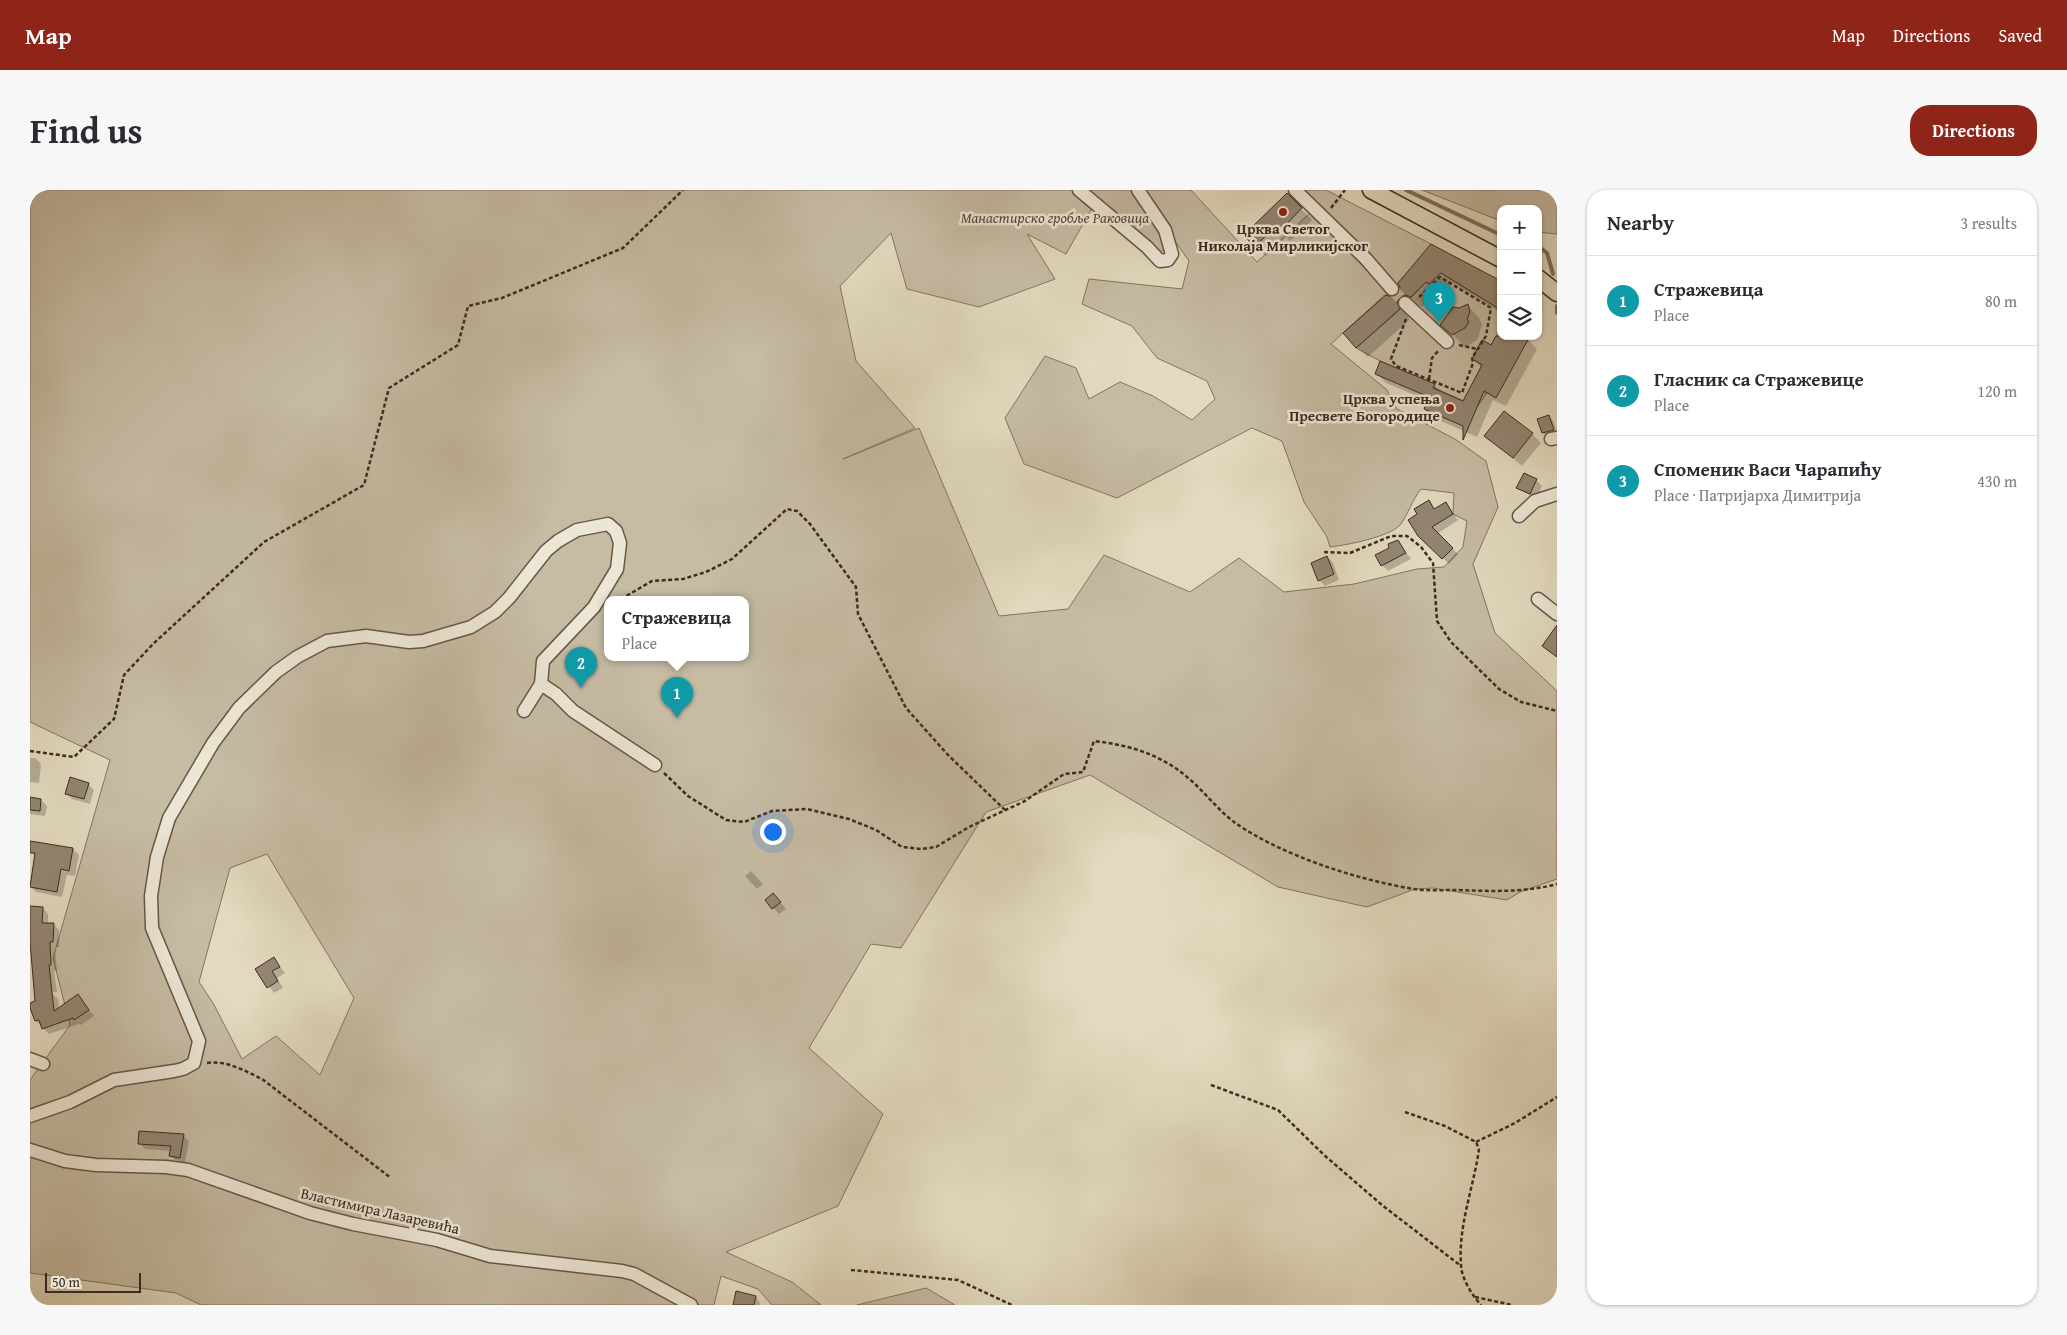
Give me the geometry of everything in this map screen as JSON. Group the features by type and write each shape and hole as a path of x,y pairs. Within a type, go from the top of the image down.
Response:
{"main road":[{"path":"1371,190 1497,257"},
{"path":"1542,281 1557,293"}],"street":[{"path":"1079,190 1147,247 1160,261 1168,260 1172,254 1165,230 1138,190"},
{"path":"1295,190 1366,259 1392,289"},
{"path":"1405,303 1447,342"},
{"path":"1520,516 1534,501 1557,494"},
{"path":"30,1116 70,1102 114,1080 174,1071 188,1067 194,1062 199,1040 152,928 151,896 158,857 169,818 213,743 257,689 297,657 327,641 366,636 423,641 471,627 495,612 509,598 546,551 558,541 577,530 608,524 616,531 620,543 615,574 594,607 543,661 541,684 524,711"},
{"path":"1538,599 1557,614"},
{"path":"541,684 556,694 573,711 655,765"},
{"path":"30,1060 44,1064"},
{"name":"Властимира Лазаревића","path":"30,1150 65,1161 96,1165 166,1166 188,1170 310,1213 353,1224 436,1240 490,1256 628,1273 690,1305"}],"path":[{"path":"30,751 74,756 114,719 124,676 153,644 264,542 364,485 389,388 458,345 468,306 502,298 623,248 683,190"},
{"path":"1323,218 1345,190"},
{"path":"1429,379 1432,358 1447,342 1477,348"},
{"path":"626,596 652,582 683,579 706,572 732,559 787,509 797,511 810,524 856,587 858,614 906,708 948,754 1005,810"},
{"path":"1324,552 1350,553 1392,536 1407,536 1421,547 1434,563 1436,621 1451,642 1499,689 1521,702 1557,711"},
{"path":"655,765 688,796 726,820 744,822 772,811 807,808 849,819 876,830 902,847 936,847 969,827 1025,801 1064,774 1083,772 1094,741 1111,743 1136,748 1160,758 1187,777 1233,821 1278,849 1355,875 1415,889 1520,892 1557,884"},
{"path":"188,1067 216,1062 239,1068 262,1079 391,1178"},
{"path":"1211,1085 1278,1110 1324,1155 1382,1205 1460,1266 1474,1297 1481,1305"},
{"path":"1476,1142 1515,1124 1557,1097"},
{"path":"1405,1112 1446,1126 1476,1142 1479,1149 1462,1242 1460,1266"},
{"path":"851,1270 958,1280 1012,1305"},
{"path":"1474,1297 1512,1305"}],"green space":[{"name":"Манастирско гробље Раковица","path":"30,190 1132,190 1159,227 1166,248 1158,254 1092,208 1066,254 1027,234 1055,279 979,307 907,289 891,233 840,286 856,361 915,428 843,459 919,428 999,616 1068,609 1104,555 1190,592 1239,558 1284,592 1354,584 1417,569 1444,567 1463,547 1467,521 1453,514 1454,493 1421,489 1403,521 1395,529 1367,540 1330,547 1327,537 1304,502 1282,441 1252,428 1117,498 1024,464 1005,418 1045,356 1076,368 1089,399 1120,382 1153,396 1192,420 1215,399 1207,381 1157,358 1132,326 1082,304 1089,279 1182,289 1189,261 1139,190 1191,190 1257,262 1312,211 1292,190 1326,190 1431,244 1402,279 1331,344 1387,390 1397,409 1455,439 1486,461 1498,507 1473,564 1495,633 1557,691 1557,879 1520,892 1507,900 1433,888 1415,889 1367,907 1278,887 1090,775 986,812 901,948 871,944 809,1048 883,1114 838,1206 726,1252 792,1282 821,1305 772,1305 758,1289 721,1276 714,1305 201,1305 176,1293 30,1273 30,1080 70,1025 53,958 110,760 30,722","holes":["267,854 354,998 320,1075 276,1036 242,1059 213,1003 199,982 230,868"]},
{"path":"1422,190 1557,190 1557,234 1542,232 1542,205 1497,205 1497,219"},
{"path":"1441,273 1497,308 1497,334 1491,345 1482,340 1472,359 1482,365 1472,385 1487,393 1477,407 1433,387 1434,384 1380,361 1356,348 1397,312 1426,282 1429,284"},
{"path":"926,1288 955,1305 857,1305"}],"building":[{"path":"1287,193 1302,208 1279,232 1274,227 1255,247 1238,230 1245,223 1251,228"},
{"path":"1431,244 1497,279 1497,308 1441,273 1429,284 1426,282 1411,297 1406,295 1399,297 1397,302 1400,309 1356,348 1343,333 1386,295 1393,297 1398,295 1400,288 1398,283"},
{"path":"1468,304 1470,312 1467,319 1469,322 1465,328 1452,335 1440,325 1453,307 1459,308"},
{"path":"1496,336 1497,340 1528,340 1496,398 1484,391 1463,440 1463,426 1424,409 1429,397 1375,374 1380,361 1435,384 1433,388 1463,401 1482,365 1472,359 1482,340 1491,345"},
{"path":"1504,411 1533,433 1513,458 1484,436"},
{"path":"1549,415 1554,430 1542,433 1537,419"},
{"path":"1524,473 1537,479 1530,494 1516,488"},
{"path":"1429,500 1434,509 1446,502 1453,514 1432,527 1453,548 1442,559 1418,536 1408,520 1417,514 1414,509"},
{"path":"1398,540 1406,553 1381,566 1375,555 1389,548 1388,544"},
{"path":"1327,556 1334,574 1318,581 1311,563"},
{"path":"1557,625 1557,657 1542,646"},
{"path":"70,777 89,783 84,799 65,794"},
{"path":"30,797 41,799 40,811 30,810"},
{"path":"30,841 73,848 69,871 61,869 57,892 30,887 35,853 30,853"},
{"path":"773,893 781,902 772,909 765,900"},
{"path":"30,906 43,907 42,923 54,923 53,942 50,942 51,965 49,965 54,1011 78,994 89,1010 74,1020 73,1018 42,1029 39,1020 35,1021 30,1008 30,1003 35,1001 30,942"},
{"path":"274,957 280,967 272,971 278,981 267,988 255,969"},
{"path":"139,1131 184,1134 180,1158 169,1156 171,1146 138,1144"},
{"path":"736,1291 756,1296 754,1305 733,1305"}],"waterway":[{"path":"1406,190 1497,233"},
{"path":"1542,249 1547,253 1553,274"},
{"path":"1557,306 1557,313"}],"tunnel":[{"path":"1392,289 1405,303"}],"place":[{"name":"Црква Светог Николаја Мирликијског","path":"1283,212"},
{"name":"Споменик Васи Чарапићу","path":"1439,323"},
{"name":"Црква успења Пресвете Богородице","path":"1450,408"},
{"name":"Гласник са Стражевице","path":"581,688"},
{"name":"Стражевица","path":"677,718"}]}
